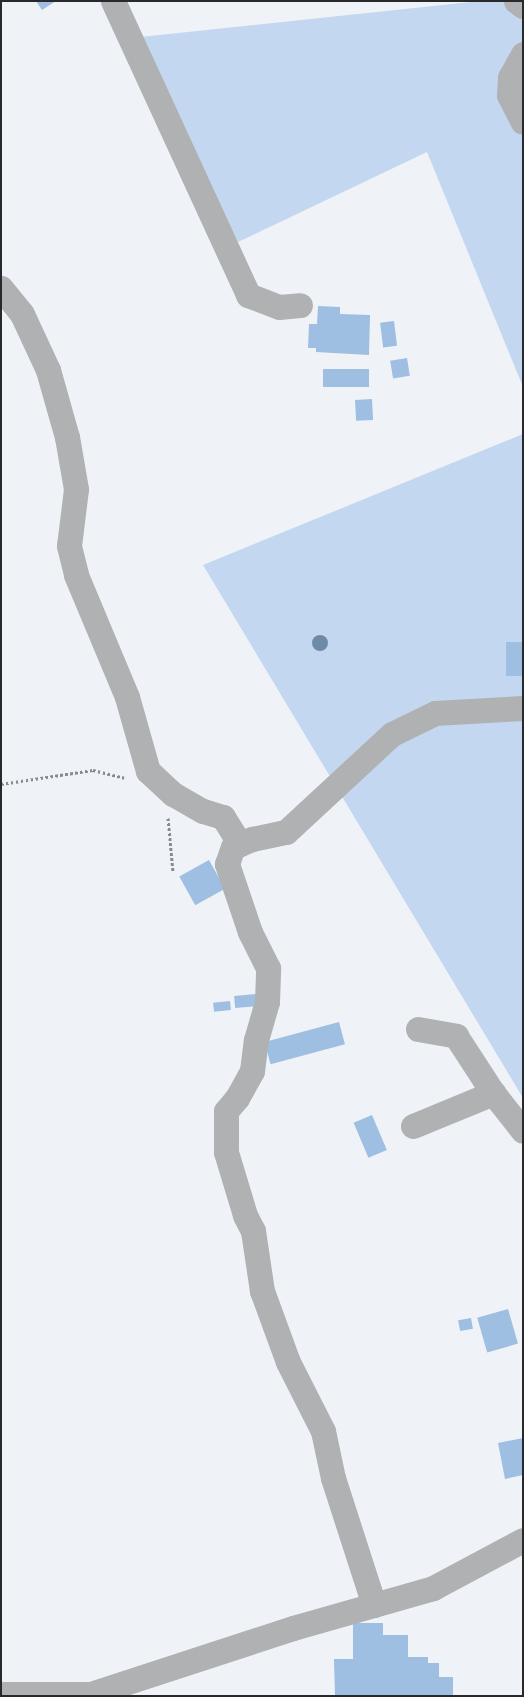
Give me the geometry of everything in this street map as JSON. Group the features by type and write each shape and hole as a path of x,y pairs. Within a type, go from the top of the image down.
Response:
{"street":[{"path":"112,1 248,295 279,307 300,306"},
{"path":"516,1 523,6"},
{"path":"523,54 510,77 509,96 523,122"},
{"path":"1,288 22,314 48,370 67,437 76,489 69,546 76,575 128,697 148,771 166,788 202,811 223,817 240,844"},
{"path":"374,1605 333,1478 323,1430 288,1362 262,1291 253,1230 244,1215 226,1152 226,1112 237,1098 252,1071 256,1040 268,1002 268,968 250,932 227,864 233,847 286,832 392,734 435,713 523,708"},
{"path":"418,1029 456,1036 493,1093 523,1131"},
{"path":"413,1126 493,1093"},
{"path":"1,1694 91,1694 433,1588 523,1540"}],"path":[{"path":"1,784 93,770 166,788 173,872"}],"shaded area":[{"path":"480,1 523,1 523,387 427,152 238,242 131,38"},
{"path":"523,434 523,1098 203,565"}],"building":[{"path":"36,1 56,1 42,10"},
{"path":"318,306 340,307 340,314 370,315 369,355 316,352 316,348 308,348 309,324 317,324"},
{"path":"394,321 397,346 383,348 380,323"},
{"path":"407,358 410,376 393,378 390,361"},
{"path":"323,369 369,369 369,387 323,387"},
{"path":"372,399 373,420 356,421 355,400"},
{"path":"506,642 523,642 523,676 506,676"},
{"path":"209,860 225,889 195,905 179,876"},
{"path":"257,994 258,1006 235,1008 234,996"},
{"path":"230,1001 231,1010 214,1012 213,1003"},
{"path":"339,1022 345,1044 271,1064 265,1042"},
{"path":"372,1115 387,1150 368,1158 354,1123"},
{"path":"508,1309 518,1344 487,1352 477,1318"},
{"path":"471,1318 473,1329 460,1331 458,1320"},
{"path":"523,1438 523,1475 505,1479 498,1443"},
{"path":"353,1623 383,1623 383,1635 408,1635 408,1657 428,1657 428,1663 439,1663 439,1677 453,1677 453,1696 335,1696 334,1659 353,1659"}]}
